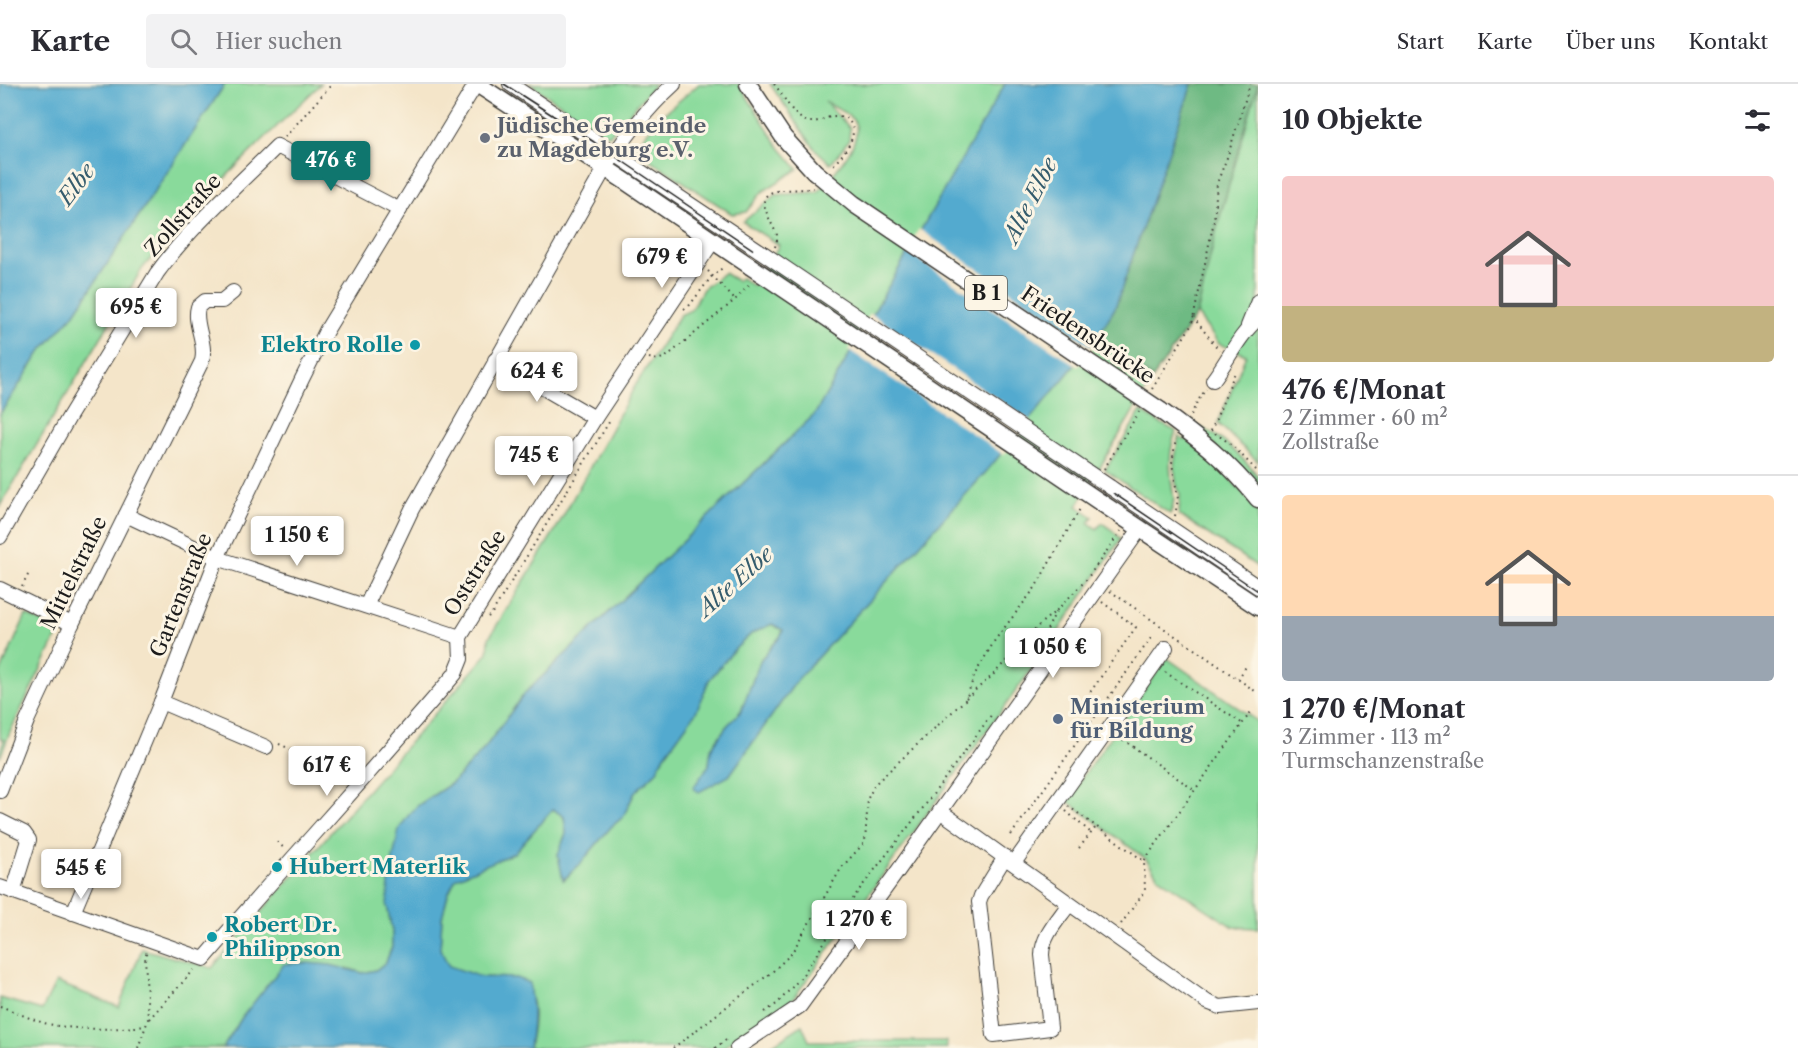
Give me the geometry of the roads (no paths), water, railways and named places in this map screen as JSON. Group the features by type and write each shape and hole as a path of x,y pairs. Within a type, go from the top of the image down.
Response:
{"main road":[{"path":"476,84 713,241 752,272 1258,607"},
{"name":"Friedensbrücke","path":"748,84 784,138 818,177 854,204 1205,443 1220,456 1258,499"}],"street":[{"name":"Gartenstraße","path":"73,913 161,702 217,558 317,349 476,84"},
{"path":"510,84 765,253 1258,587"},
{"path":"366,606 405,522 605,168 652,104 674,84"},
{"name":"Zollstraße","path":"0,537 69,417 163,266 191,232 278,146 400,210"},
{"name":"Oststraße","path":"73,913 204,959 456,674 461,659 460,637 595,418 713,241"},
{"name":"Mittelstraße","path":"0,791 27,721 72,624 202,361 204,351 197,319 198,306 206,301 222,301 233,292"},
{"path":"1213,380 1253,323 1258,301"},
{"path":"495,360 595,418"},
{"path":"126,515 217,558 460,637"},
{"path":"735,1042 800,1006 896,875 1140,529"},
{"path":"0,590 72,624"},
{"path":"1069,904 1042,947 1050,1028 994,1035 979,902 981,896 1059,800 1166,648"},
{"path":"161,702 266,747"},
{"path":"940,811 1207,1002 1220,1006 1258,1003"},
{"path":"0,820 24,832 29,840 7,890 73,913"}],"water":[{"name":"Elbe","path":"0,84 225,84 75,313 41,351 0,414"},
{"name":"Alte Elbe","path":"1005,84 1192,84 1115,308 1095,341 985,473 797,680 729,776 699,792 693,788 709,765 711,749 726,727 741,711 761,659 780,637 783,630 772,624 751,634 709,680 696,712 665,755 656,772 635,792 623,817 563,880 558,855 566,833 564,817 553,809 514,853 456,878 448,894 442,917 440,949 449,966 481,977 516,978 530,983 532,1028 529,1048 223,1048 243,1016 284,964 330,965 363,973 376,970 386,962 392,947 392,931 387,905 390,873 399,829 408,816 417,806 452,783 484,749 525,693 815,414"}],"tram line":[{"path":"504,84 594,142 1258,591"}],"place":[{"name":"Jüdische Gemeinde zu Magdeburg e.V.","path":"485,138"},
{"name":"Elektro Rolle","path":"415,345"},
{"name":"Ministerium für Bildung","path":"1058,719"},
{"name":"Hubert Materlik","path":"277,867"},
{"name":"Robert Dr. Philippson","path":"212,937"}]}
